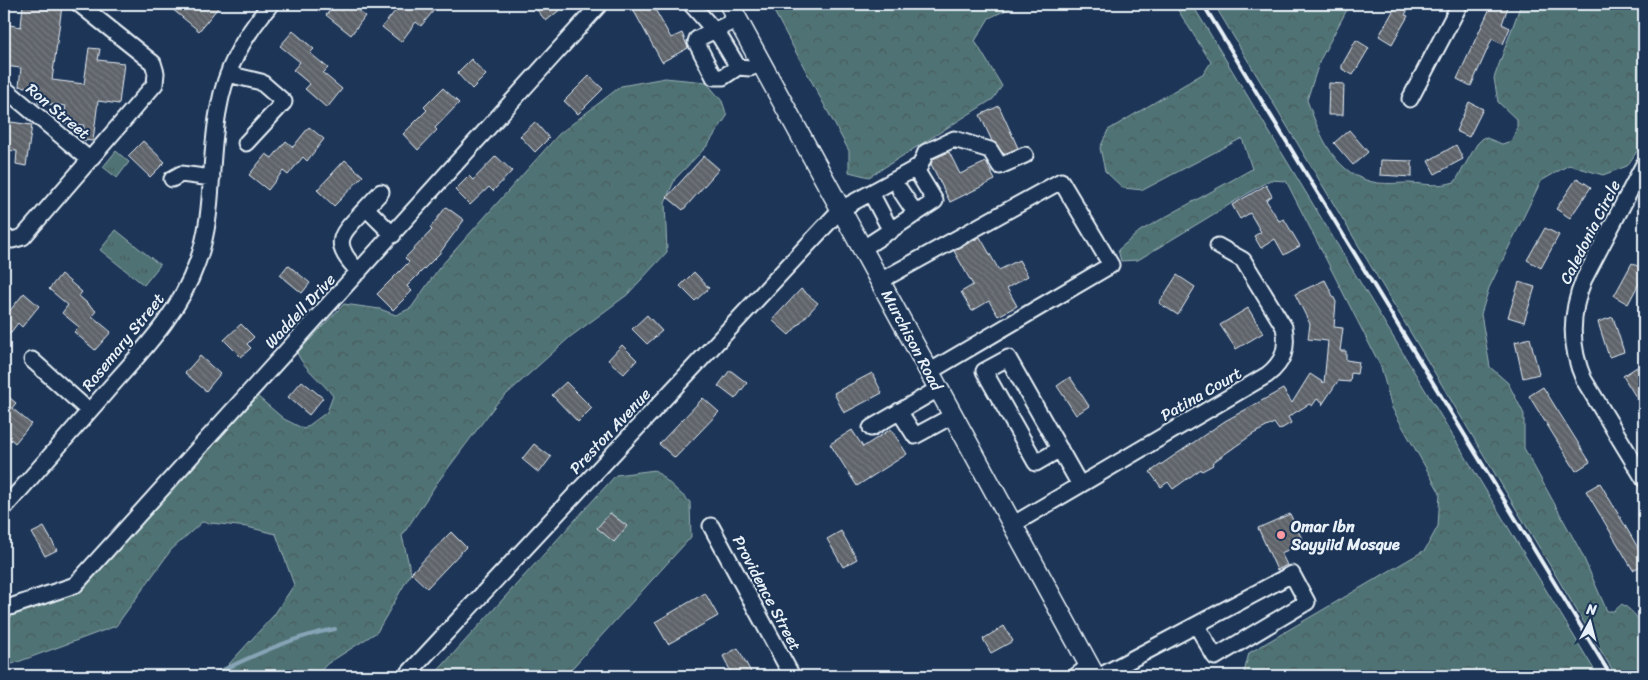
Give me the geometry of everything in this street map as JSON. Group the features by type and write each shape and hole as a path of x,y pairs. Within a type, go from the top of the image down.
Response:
{"main road":[{"name":"Murchison Road","path":"733,11 1012,525 1090,674"}],"street":[{"path":"4,237 12,240 23,236 155,84 156,73 153,63 79,4"},
{"name":"Rosemary Street","path":"4,508 158,332 186,288 205,239 218,108 228,74 242,43 271,4"},
{"name":"Waddell Drive","path":"4,609 75,585 600,4"},
{"path":"691,4 715,31 738,67"},
{"path":"1410,99 1460,4"},
{"path":"733,11 715,31 698,39 696,42 712,75 719,78 738,67 750,68 762,63"},
{"path":"228,74 261,82 284,102 246,143"},
{"name":"Ron Street","path":"4,88 90,160"},
{"path":"862,249 935,201 915,168 920,166 926,152 954,139 990,150 1000,166 1025,154"},
{"name":"Caledonia Circle","path":"1644,164 1577,295 1572,330 1577,364 1584,380 1644,479"},
{"name":"Preston Avenue","path":"406,676 841,209 915,168"},
{"path":"172,179 181,174 212,178"},
{"path":"880,281 1061,181 1111,266 929,372"},
{"path":"900,190 916,214"},
{"path":"359,272 345,258 341,238 343,233 381,192"},
{"path":"871,192 891,230"},
{"path":"366,208 393,235"},
{"name":"Patina Court","path":"1012,525 1267,375 1279,366 1284,353 1286,339 1284,327 1244,260 1218,246"},
{"path":"1060,449 1036,463 984,371 1008,358 1060,449 1080,485"},
{"path":"32,360 89,411"},
{"path":"871,428 938,389"},
{"path":"899,411 915,436 952,416"},
{"name":"Providence Street","path":"711,526 792,676"},
{"path":"1090,674 1197,626 1292,574 1307,602 1215,657 1197,626"}],"green space":[{"path":"770,4 1019,4 989,18 975,41 1002,86 993,99 869,177 849,172 849,151"},
{"path":"1174,4 1192,4 1598,676 1243,676 1249,653 1425,550 1438,526 1440,493 1392,408 1381,367 1286,181 1270,180 1138,260 1121,261 1118,250 1140,231 1252,169 1242,138 1143,190 1123,188 1105,171 1100,148 1108,130 1204,73 1211,62"},
{"path":"1214,4 1350,4 1320,60 1307,100 1324,140 1340,163 1363,179 1378,183 1437,185 1455,182 1477,144 1484,137 1502,144 1511,141 1517,129 1517,120 1498,102 1494,78 1521,4 1644,4 1644,141 1627,166 1603,175 1569,165 1541,181 1489,288 1481,314 1490,367 1508,383 1524,414 1524,448 1582,554 1607,611 1614,611 1622,604 1640,622 1643,636 1642,661 1644,676 1616,676"},
{"path":"665,78 706,82 722,101 727,116 707,146 675,179 665,202 667,252 627,295 570,337 497,403 437,483 402,536 411,573 377,632 327,664 316,676 218,676 274,615 294,585 276,534 247,527 202,522 171,550 116,626 4,667 4,616 83,590 257,396 284,419 304,429 327,412 333,396 304,364 297,353 344,304 380,309 396,315 411,308 439,268 559,134 621,86"},
{"path":"116,151 129,162 117,178 103,167"},
{"path":"116,230 160,265 144,285 100,250"},
{"path":"655,470 690,502 691,537 565,676 433,676 616,475"}],"building":[{"path":"23,4 62,6 52,80 84,84 89,48 100,49 98,60 124,63 119,104 98,101 93,141 82,140 84,125 63,123 66,106 38,103 40,89 19,86 21,68 4,66 4,24 21,27"},
{"path":"166,4 221,4 199,31"},
{"path":"321,4 349,4 365,16 351,35 326,15 330,10"},
{"path":"410,4 439,4 421,26 416,22 401,42 382,27 400,5 405,9"},
{"path":"532,4 567,4 546,21"},
{"path":"630,4 652,4 671,38 682,33 688,48 662,62"},
{"path":"1397,4 1411,4 1405,15 1408,16 1392,44 1379,36"},
{"path":"1492,4 1509,4 1502,24 1510,28 1503,44 1492,39 1471,86 1457,79"},
{"path":"293,31 314,49 310,53 328,68 323,73 342,89 327,108 305,89 310,84 293,70 300,62 280,46"},
{"path":"1356,40 1369,48 1353,75 1342,69 1342,65"},
{"path":"471,59 486,75 472,89 457,73"},
{"path":"589,76 603,89 578,114 564,101"},
{"path":"1329,83 1344,84 1343,115 1328,115"},
{"path":"443,88 459,103 435,128 437,130 418,150 403,134 427,110 424,107"},
{"path":"1469,102 1483,109 1469,137 1456,131"},
{"path":"999,106 1018,148 1004,154 992,141 980,115"},
{"path":"4,121 32,125 26,166 16,164 17,151 4,150"},
{"path":"535,122 549,138 535,152 520,136"},
{"path":"309,127 324,139 307,161 303,157 288,175 283,171 268,190 249,175 266,154 272,158 286,141 293,147"},
{"path":"1349,130 1368,152 1353,165 1334,143"},
{"path":"143,141 165,162 150,177 128,156"},
{"path":"1456,145 1463,159 1435,174 1428,161"},
{"path":"949,152 960,174 986,162 995,180 950,202 931,164 933,159"},
{"path":"496,156 512,171 493,191 489,187 470,205 455,190 469,176 473,180"},
{"path":"704,156 719,169 683,210 667,197"},
{"path":"345,160 363,176 334,206 317,190"},
{"path":"1381,160 1412,161 1412,177 1380,175"},
{"path":"1577,178 1591,187 1570,218 1556,209"},
{"path":"1266,185 1272,196 1266,200 1279,221 1284,219 1300,246 1284,255 1275,239 1261,248 1254,236 1261,232 1250,213 1240,219 1232,205"},
{"path":"446,207 464,220 439,254 407,286 412,291 393,310 377,294 409,262 405,258 432,230 430,228"},
{"path":"1545,228 1559,235 1541,268 1527,260"},
{"path":"980,237 999,270 1019,260 1028,276 1007,288 1017,306 998,316 989,301 972,311 961,292 973,285 954,251"},
{"path":"1632,263 1644,270 1644,274 1628,304 1614,296"},
{"path":"288,265 310,283 302,293 280,275"},
{"path":"694,272 709,288 695,301 680,286"},
{"path":"61,274 82,292 79,296 96,311 92,316 111,332 95,350 74,332 79,327 62,313 68,305 49,289"},
{"path":"1177,275 1195,287 1178,315 1159,303"},
{"path":"1325,280 1336,302 1334,327 1343,328 1340,351 1346,351 1346,360 1359,362 1357,374 1351,373 1350,382 1338,381 1322,405 1323,402 1317,399 1312,406 1309,404 1288,417 1291,423 1279,430 1274,423 1253,434 1212,463 1213,465 1202,471 1201,469 1173,489 1168,482 1161,487 1150,472 1225,421 1283,389 1292,403 1310,374 1324,383 1328,341 1308,339 1310,324 1295,294"},
{"path":"1519,282 1535,287 1524,322 1508,317"},
{"path":"801,289 818,303 789,335 772,320"},
{"path":"24,293 39,306 22,327 18,323 4,341 4,310 8,313"},
{"path":"1248,308 1263,333 1236,349 1220,325"},
{"path":"647,315 662,331 647,344 632,329"},
{"path":"1613,317 1624,352 1609,357 1598,322"},
{"path":"241,324 254,337 247,344 251,348 241,357 224,340"},
{"path":"1530,338 1539,374 1523,378 1515,342"},
{"path":"622,345 637,360 624,374 608,360"},
{"path":"200,356 220,374 206,391 185,373"},
{"path":"1637,367 1644,379 1644,410 1623,376"},
{"path":"730,370 747,383 735,399 718,386"},
{"path":"872,373 882,393 844,413 834,393"},
{"path":"1070,377 1089,406 1076,415 1057,386"},
{"path":"302,381 323,398 309,415 288,397"},
{"path":"566,382 592,408 578,422 552,395"},
{"path":"1543,387 1590,462 1576,471 1529,396"},
{"path":"4,393 16,403 12,408 31,424 15,443 4,433"},
{"path":"703,398 719,412 675,458 659,444"},
{"path":"891,429 907,454 857,486 830,444 852,430 863,447"},
{"path":"534,444 551,457 539,473 522,459"},
{"path":"1600,483 1644,558 1644,564 1633,570 1586,491"},
{"path":"610,513 627,526 614,542 597,528"},
{"name":"Omar Ibn Sayyiid Mosque","path":"1290,514 1304,543 1281,553 1287,565 1277,570 1258,528"},
{"path":"44,527 57,550 45,556 32,533"},
{"path":"841,531 857,559 843,567 827,539"},
{"path":"451,532 466,547 427,588 411,573"},
{"path":"705,593 718,616 668,644 655,622"},
{"path":"1004,626 1013,641 991,653 983,639"},
{"path":"738,648 753,676 733,676 723,656"}],"waterway":[{"path":"210,676 286,642 335,629"}],"railway":[{"path":"1203,4 1611,676"}],"place":[{"name":"Omar Ibn Sayyiid Mosque","path":"1281,535"}]}
